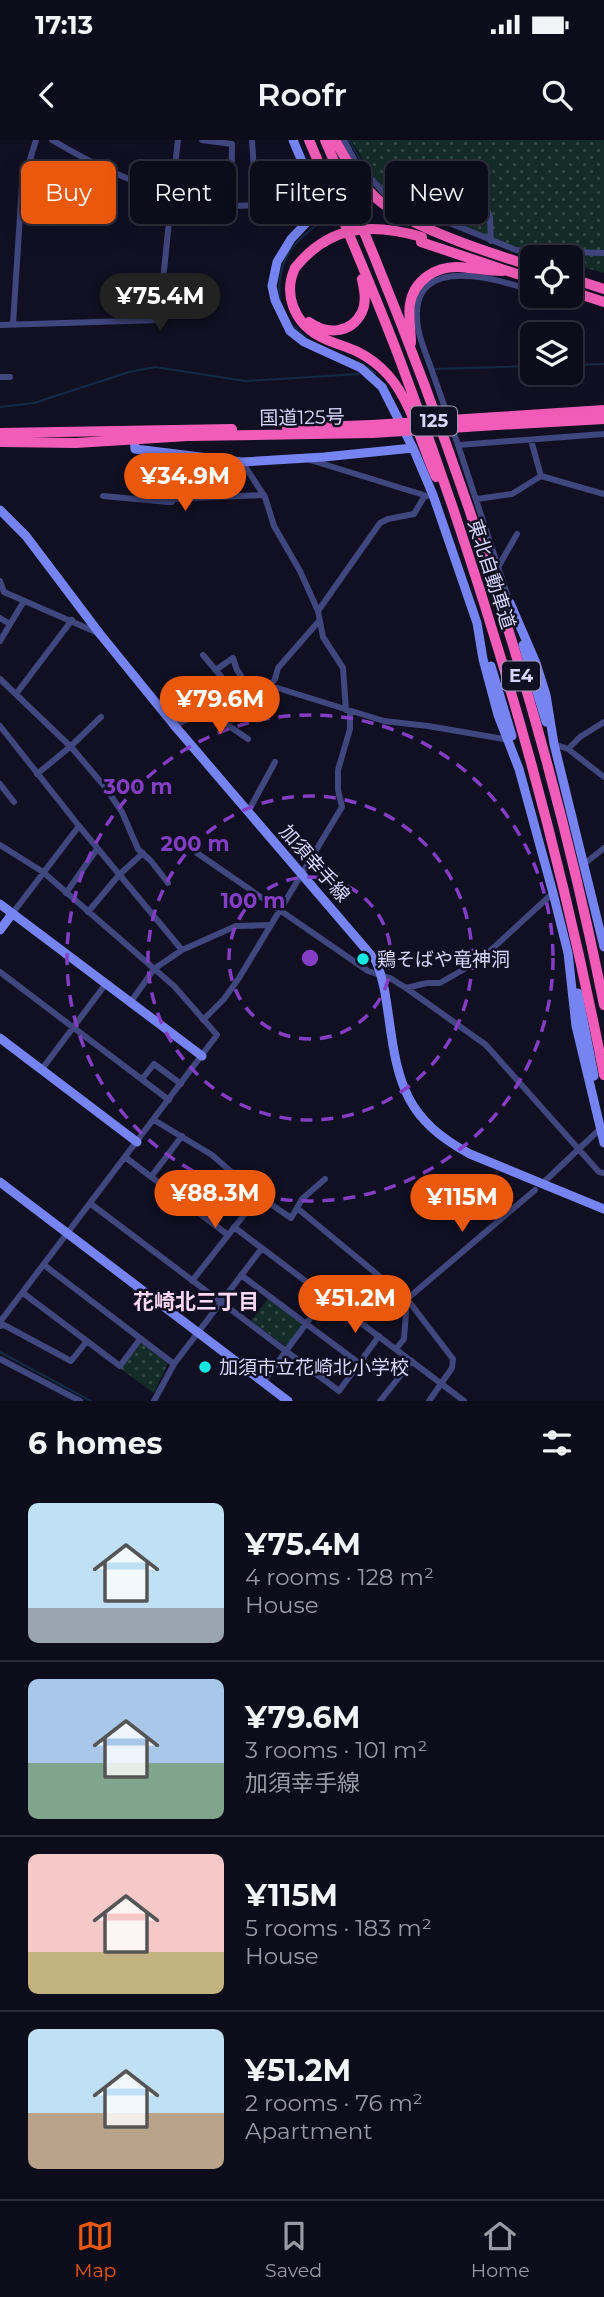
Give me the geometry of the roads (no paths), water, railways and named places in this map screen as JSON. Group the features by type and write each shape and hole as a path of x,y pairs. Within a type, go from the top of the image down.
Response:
{"highway":[{"name":"東北自動車道","path":"309,140 399,358 461,534 502,662 566,895 604,1075"},
{"name":"東北自動車道","path":"325,140 412,355 463,494 516,659 566,836 604,1005"},
{"path":"335,140 356,175 393,211 520,261"},
{"path":"461,534 405,403 388,375 374,362 316,335 302,323 290,295 291,276 306,254 320,243 338,234 377,227 422,239 520,276"},
{"path":"422,239 490,247"},
{"path":"298,269 295,291 302,312 317,327 338,331 352,324 361,313 365,294 359,258"},
{"path":"412,355 410,304 415,289 425,277 439,269 456,267 503,271"},
{"path":"583,282 604,289"},
{"path":"583,295 604,302"},
{"name":"国道125号","path":"0,433 134,434 372,429 497,421 604,410"},
{"name":"国道125号","path":"497,421 560,421 572,424 604,421"},
{"path":"0,427 134,434"},
{"name":"国道125号","path":"0,442 76,443 134,434"}],"street":[{"path":"13,324 22,185 36,140"},
{"path":"52,140 91,162 130,178"},
{"path":"175,161 178,140"},
{"path":"202,140 232,144 232,161"},
{"path":"253,140 254,161"},
{"path":"293,140 302,161"},
{"path":"344,140 355,161 384,193 490,247 604,253"},
{"path":"384,193 450,186 481,192 489,216 490,247"},
{"path":"0,325 159,320 170,224"},
{"path":"305,224 291,239 277,262 272,286 275,300 290,331 304,342 361,368 382,387 413,448 428,496 477,623 502,697 510,740"},
{"path":"520,288 457,273 437,279 427,287 419,300 416,317 498,569 546,695 554,744 604,947"},
{"path":"0,377 10,377"},
{"path":"134,434 135,449 242,462 413,448"},
{"path":"458,445 604,434"},
{"path":"531,440 541,476"},
{"path":"173,499 182,455"},
{"path":"306,458 428,496"},
{"path":"203,1020 224,999 239,978 342,807 338,790 338,770 350,729 343,668 323,637 318,611 275,526 264,495 242,462"},
{"path":"477,499 512,494 541,476 604,494"},
{"path":"103,496 172,502 173,499 264,495"},
{"path":"318,611 380,523 414,514 428,496"},
{"name":"加須幸手線","path":"0,510 26,536 100,634 174,725 376,961 383,977 398,1074 411,1104 429,1127 449,1143 470,1154 604,1209"},
{"path":"498,569 517,534"},
{"path":"0,581 2,593 72,620 100,634"},
{"path":"0,641 24,601"},
{"path":"515,616 534,688 554,744"},
{"path":"0,618 10,624"},
{"path":"16,694 72,620"},
{"path":"269,687 275,679 278,667 319,621"},
{"path":"477,623 486,670 519,769 553,893 587,1033 596,1083 600,1124 545,1181"},
{"path":"203,654 239,698"},
{"path":"217,669 233,658 237,670 252,692"},
{"path":"0,679 71,746 105,787 122,813 138,849 168,883"},
{"path":"174,725 252,692 280,687 384,721 510,740"},
{"path":"207,711 248,740"},
{"path":"37,774 101,716"},
{"path":"568,749 580,737 604,722"},
{"path":"0,726 97,849 182,950"},
{"path":"554,744 568,749 604,777"},
{"path":"248,813 275,762"},
{"path":"0,784 14,802"},
{"path":"0,930 79,826"},
{"path":"0,845 43,873 174,986 218,1035 0,1324 71,1361 87,1340"},
{"path":"583,865 604,848"},
{"path":"66,892 97,849"},
{"path":"88,912 119,874 143,853"},
{"path":"197,853 368,971 390,978 406,988 486,1045 599,1172 604,1172"},
{"path":"406,988 427,983 440,984 481,960 553,893"},
{"path":"0,904 202,1056"},
{"path":"130,1003 154,970 182,950 236,926 269,925"},
{"path":"568,953 576,1026 604,1143"},
{"path":"0,972 169,1100"},
{"path":"42,1069 105,985"},
{"path":"0,1038 137,1142"},
{"path":"142,1079 153,1064 181,1084"},
{"path":"154,1120 212,1155 259,1196 291,1218 302,1199 325,1179"},
{"path":"152,1177 182,1136"},
{"path":"125,1157 228,1235"},
{"path":"0,1182 288,1401"},
{"path":"396,1349 404,1339 407,1299 535,1190"},
{"path":"192,1281 259,1196"},
{"path":"91,1203 339,1391 379,1336"},
{"path":"297,1208 407,1299 452,1355 452,1368 429,1401"},
{"path":"234,1227 464,1401"},
{"path":"154,1401 174,1364 262,1248"},
{"path":"44,1265 174,1364"},
{"path":"241,1275 360,1364"},
{"path":"23,1293 120,1366 140,1339"},
{"path":"263,1382 326,1297"},
{"path":"0,1359 75,1400"},
{"path":"380,1401 412,1362"}],"waterway":[{"path":"349,140 361,161"},
{"path":"372,176 381,185"},
{"path":"280,301 279,286 284,262 297,242 319,224"},
{"path":"292,325 308,340"},
{"path":"583,365 604,364"},
{"path":"434,369 520,366"},
{"path":"0,407 34,403 129,372 155,367 245,381 359,374"},
{"path":"367,367 375,373"},
{"path":"0,1352 91,1401"}],"place":[{"name":"鶏そばや竜神洞","path":"363,959"},
{"name":"加須市立花崎北小学校","path":"205,1367"}],"district":[{"name":"花崎北三丁目","path":"196,1302"}]}
